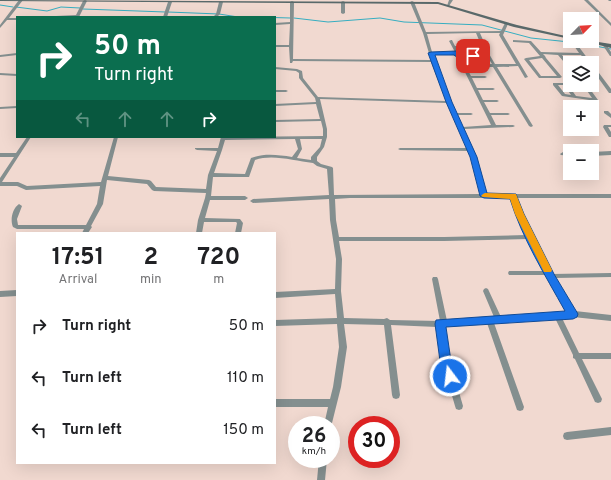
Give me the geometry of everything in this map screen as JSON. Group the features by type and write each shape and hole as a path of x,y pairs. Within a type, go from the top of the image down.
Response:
{"main road":[{"path":"0,0 438,3 448,5 503,29 537,32 563,37"}],"street":[{"path":"0,27 21,0"},
{"path":"78,16 83,0"},
{"path":"448,5 451,0"},
{"path":"586,0 611,25"},
{"path":"289,1 292,23 291,69"},
{"path":"165,16 170,2"},
{"path":"216,16 219,13 221,2"},
{"path":"343,2 343,13"},
{"path":"412,2 421,22 433,61 449,102 476,164 484,196"},
{"path":"0,21 16,19"},
{"path":"276,24 292,23"},
{"path":"425,33 478,33 503,29 501,35 518,66 526,77"},
{"path":"478,33 481,40 480,42 531,126"},
{"path":"451,41 494,126"},
{"path":"514,41 530,42 544,57 560,77 540,77 526,59 544,57"},
{"path":"276,46 292,46"},
{"path":"607,46 611,55"},
{"path":"431,53 473,55 468,48 454,47"},
{"path":"578,48 582,54"},
{"path":"540,53 582,54"},
{"path":"559,53 563,58"},
{"path":"0,56 16,54"},
{"path":"292,60 433,61"},
{"path":"463,66 518,66"},
{"path":"276,68 300,71 301,78 318,101 321,120 325,129 325,137 322,147 314,157 314,162"},
{"path":"0,74 16,75"},
{"path":"599,76 611,92"},
{"path":"469,77 484,77"},
{"path":"563,84 557,83 555,85 564,95 598,102 590,92"},
{"path":"475,89 493,89"},
{"path":"276,91 286,91"},
{"path":"571,92 575,97"},
{"path":"276,105 318,101 449,102"},
{"path":"481,101 497,101"},
{"path":"0,108 16,107"},
{"path":"606,112 611,117"},
{"path":"455,114 472,114"},
{"path":"488,114 508,114"},
{"path":"276,121 321,120"},
{"path":"461,128 513,126"},
{"path":"611,126 605,127 611,136"},
{"path":"276,137 325,137"},
{"path":"293,159 300,149 297,137"},
{"path":"28,138 0,183 18,184 26,188 103,184"},
{"path":"85,232 100,204 103,184 106,178 116,138"},
{"path":"199,232 201,220 208,198 211,175 223,138"},
{"path":"197,149 220,150"},
{"path":"400,149 470,150"},
{"path":"599,154 611,154"},
{"path":"0,155 17,155"},
{"path":"211,175 247,176 253,159 258,157 293,159 314,162 319,165 330,167 339,259 338,291 342,321 342,347 330,416"},
{"path":"106,178 149,182 154,189 209,191"},
{"path":"513,196 519,214 550,274 573,314"},
{"path":"253,201 332,197 611,196"},
{"path":"208,198 245,198"},
{"path":"19,206 14,219 15,226 17,227 88,226"},
{"path":"201,220 238,220 240,223 238,232"},
{"path":"336,239 531,237"},
{"path":"511,274 611,275"},
{"path":"434,279 442,323 446,361 459,406"},
{"path":"276,295 338,291"},
{"path":"486,291 499,320"},
{"path":"0,294 16,294"},
{"path":"276,323 387,321 442,323 490,321 573,314 611,318"},
{"path":"557,315 598,399"},
{"path":"387,321 396,395"},
{"path":"490,321 520,406"},
{"path":"576,356 611,356"},
{"path":"276,403 333,403"},
{"path":"567,436 611,431"},
{"path":"321,480 322,468"}],"waterway":[{"path":"0,5 13,7"},
{"path":"16,7 47,11 61,7 80,8"},
{"path":"83,9 165,12"},
{"path":"168,12 219,14 232,16"},
{"path":"276,18 290,18"},
{"path":"294,18 328,22 380,18 404,22 482,25 531,38 579,43 611,49"}],"slow traffic":[{"path":"485,196 513,196 519,214 547,270"}],"route":[{"path":"450,376 440,324 573,314 550,276 519,214 513,196 484,196 474,157 449,102 431,53 456,53 458,56 473,56"}]}
